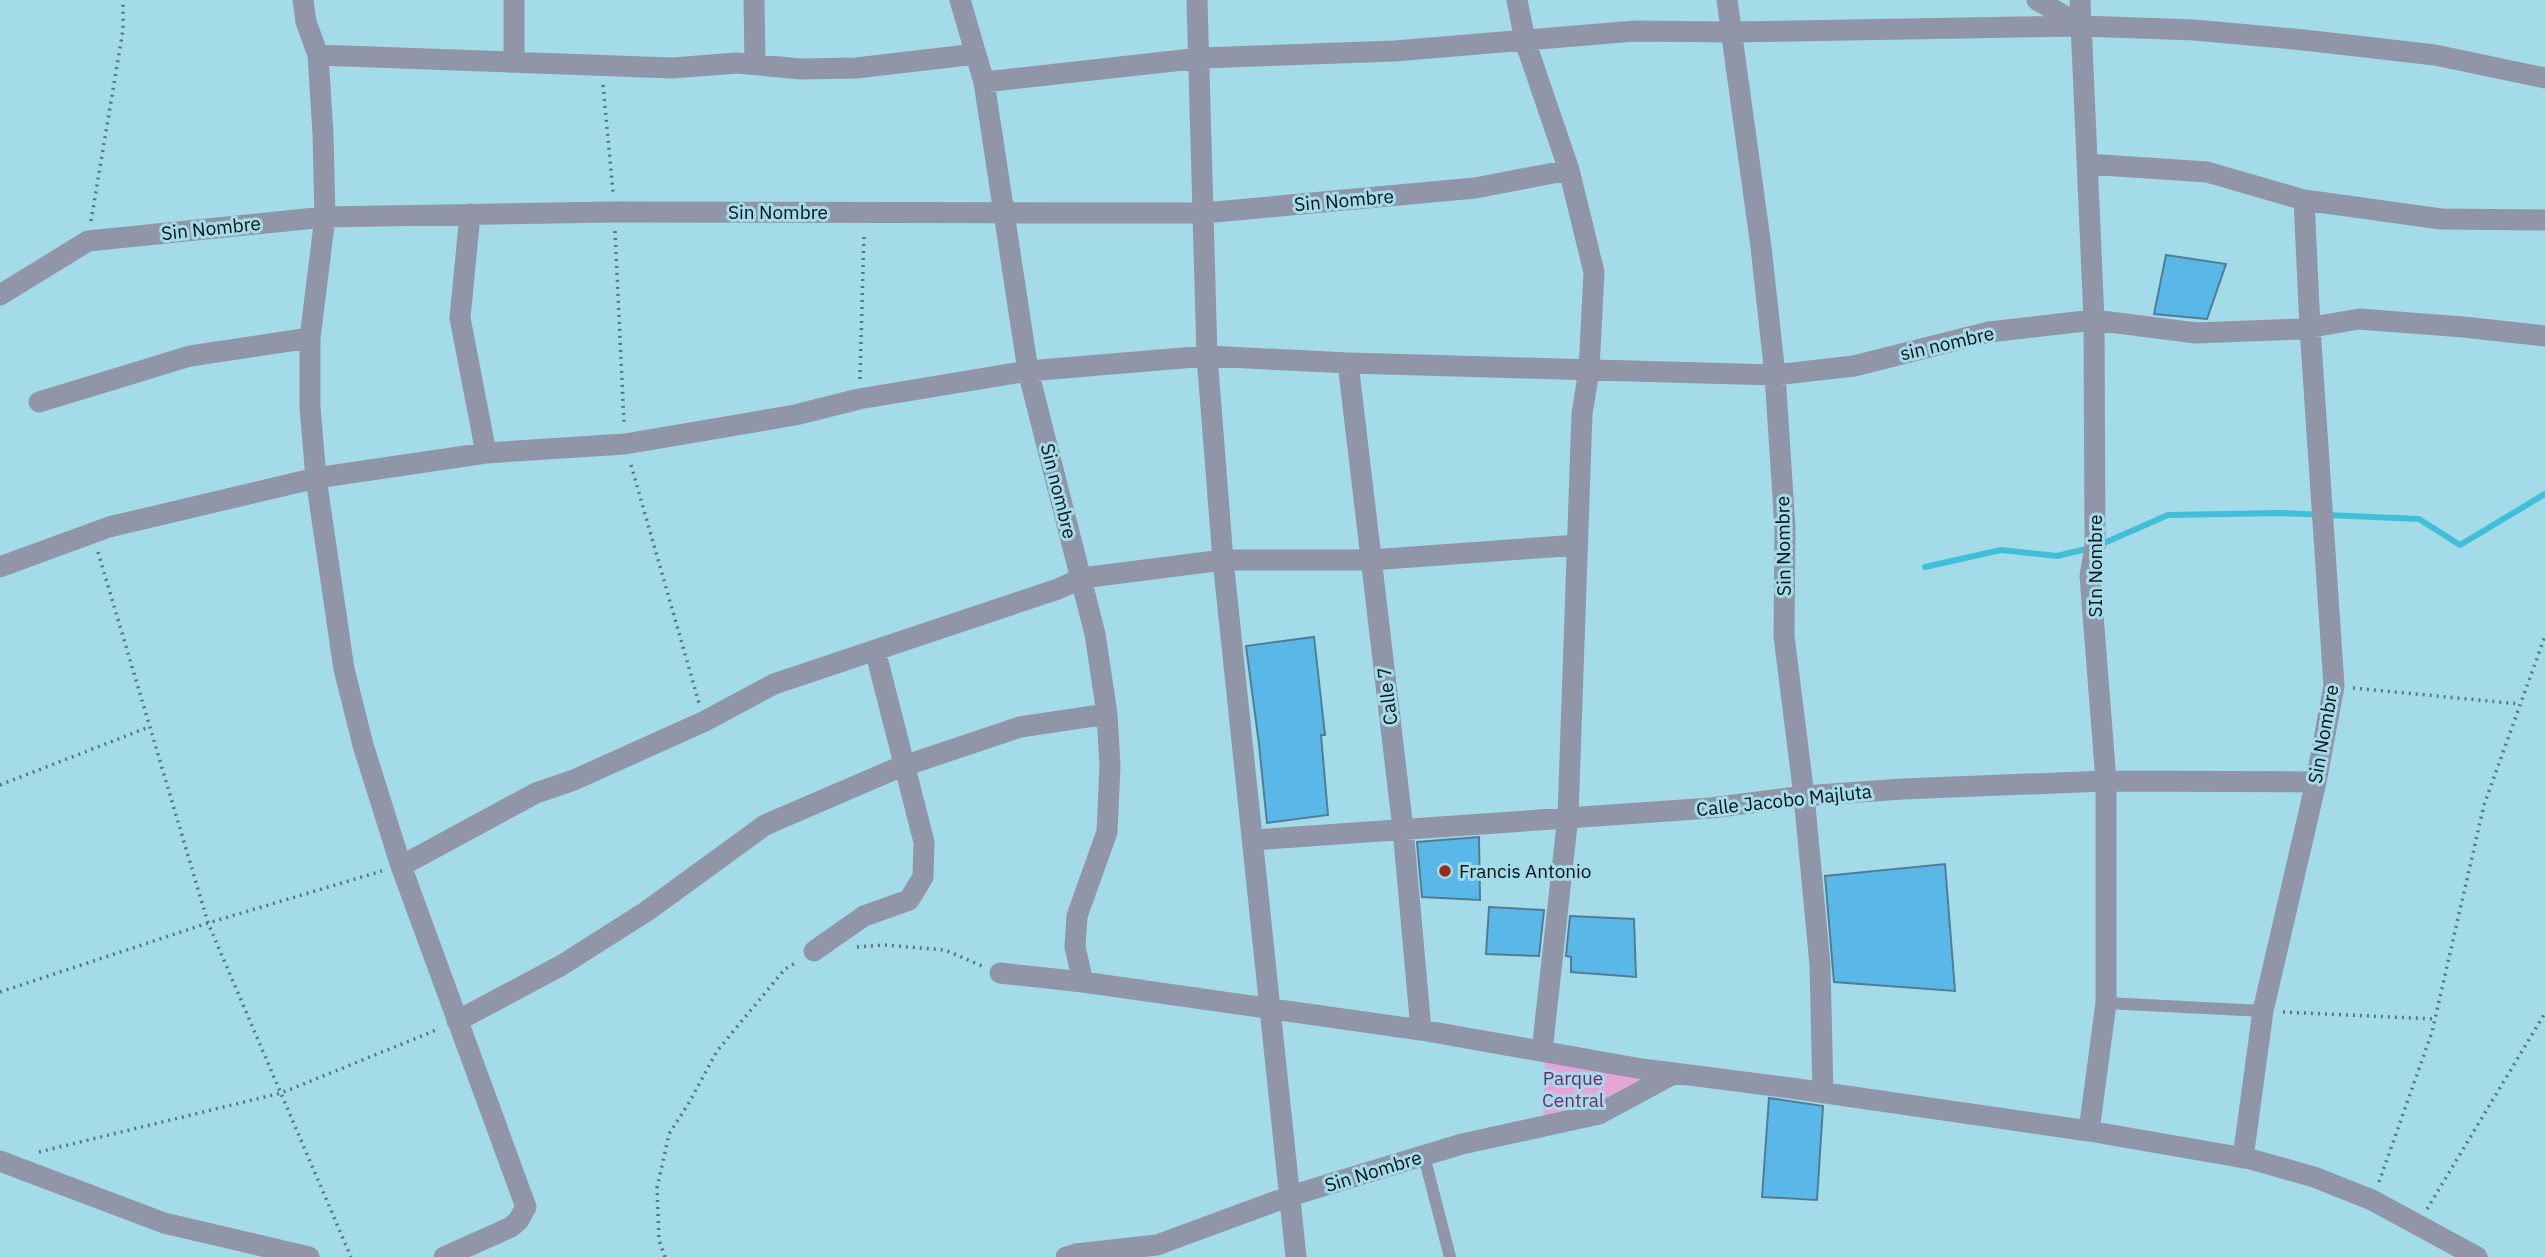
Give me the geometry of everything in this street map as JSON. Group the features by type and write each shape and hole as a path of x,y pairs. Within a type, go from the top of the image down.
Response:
{"street":[{"path":"303,0 306,22 318,55 325,217 310,338 310,407 316,478 344,669 363,745 401,866 526,1207 511,1227 444,1257"},
{"path":"514,0 514,62"},
{"path":"754,0 755,64"},
{"name":"Sin nombre","path":"960,0 984,82 1028,370 1096,634 1107,715 1110,766 1107,832 1077,916 1075,947 1083,982"},
{"path":"1197,0 1208,356 1223,560 1296,1257"},
{"path":"1517,0 1525,41 1569,170 1594,272 1589,370 1582,414 1567,816 1542,1051"},
{"name":"Sin Nombre","path":"1727,0 1761,247 1774,375 1785,527 1784,636 1804,796 1820,965 1823,1093"},
{"path":"2037,0 2082,26"},
{"name":"SIn Nombre","path":"2080,0 2094,320 2095,547 2090,576 2106,781 2106,1003 2089,1131"},
{"path":"984,82 1200,58 1395,51 1635,31 2082,26 2194,30 2304,40 2435,55 2545,78"},
{"path":"318,55 672,68 755,64 801,69 856,68 976,54"},
{"path":"2088,164 2207,172 2304,200 2441,219 2545,220"},
{"name":"Sin Nombre","path":"0,295 88,241 325,217 614,212 1204,213 1475,188 1569,170"},
{"name":"Sin Nombre","path":"2243,1158 2263,1011 2334,686 2304,200"},
{"path":"470,214 460,318 486,453"},
{"name":"sin nombre","path":"0,567 109,527 316,478 486,453 625,444 795,415 859,399 1028,370 1208,356 1348,363 1774,375 1854,366 1989,332 2094,320 2196,333 2310,328 2359,319 2545,335"},
{"path":"39,402 190,356 310,338"},
{"name":"Calle 7","path":"1348,363 1403,829 1421,1030"},
{"path":"401,866 536,793 574,780 705,721 774,684 1058,589 1082,578 1223,560 1371,560 1577,545"},
{"path":"814,951 864,916 909,900 923,877 924,842 875,650"},
{"path":"457,1021 562,965 647,911 765,825 905,766 1020,727 1107,715"},
{"name":"Calle Jacobo Majluta","path":"1253,839 1711,808 1804,796 1902,789 2106,781 2315,782"},
{"path":"1000,973 1083,982 1421,1030 1675,1073 2089,1131 2243,1158 2314,1177 2372,1200 2475,1257"},
{"name":"Sin Nombre","path":"1066,1257 1076,1254 1159,1251 1290,1196 1462,1144 1600,1114 1675,1073"},
{"path":"2,1161 164,1223 309,1257"}],"lane":[{"path":"2106,1003 2263,1011"},
{"path":"1424,1156 1450,1257"}],"path":[{"path":"88,241 123,30 123,0"},
{"path":"602,65 614,212 625,444 705,721"},
{"path":"859,399 864,213"},
{"path":"92,533 208,923 351,1257"},
{"path":"2372,1200 2432,1032 2484,805 2545,635"},
{"path":"2334,686 2521,704"},
{"path":"0,785 149,727"},
{"path":"0,992 208,923 401,866"},
{"path":"849,948 885,944 945,950 1000,973"},
{"path":"665,1257 659,1240 657,1188 669,1133 690,1101 716,1051 785,969 814,951"},
{"path":"2263,1011 2435,1019"},
{"path":"2417,1225 2545,1013"},
{"path":"2,1161 281,1093 457,1021"}],"green space":[{"name":"Parque Central","path":"1545,1057 1666,1076 1598,1112 1543,1123"}],"building":[{"path":"2166,255 2226,264 2207,319 2154,314"},
{"path":"1314,637 1325,735 1321,735 1328,815 1267,823 1246,646"},
{"name":"Francis Antonio","path":"1479,837 1480,900 1422,897 1417,842"},
{"path":"1945,864 1955,991 1834,982 1825,876"},
{"path":"1489,907 1544,910 1539,956 1486,954"},
{"path":"1570,916 1634,919 1636,977 1571,972 1571,957 1566,956"},
{"path":"1769,1098 1823,1106 1817,1200 1762,1197"}],"waterway":[{"path":"1925,567 2001,550 2057,556 2095,547 2168,515 2281,513 2419,519 2460,545 2545,494"}],"place":[{"name":"Francis Antonio","path":"1445,871"}]}
